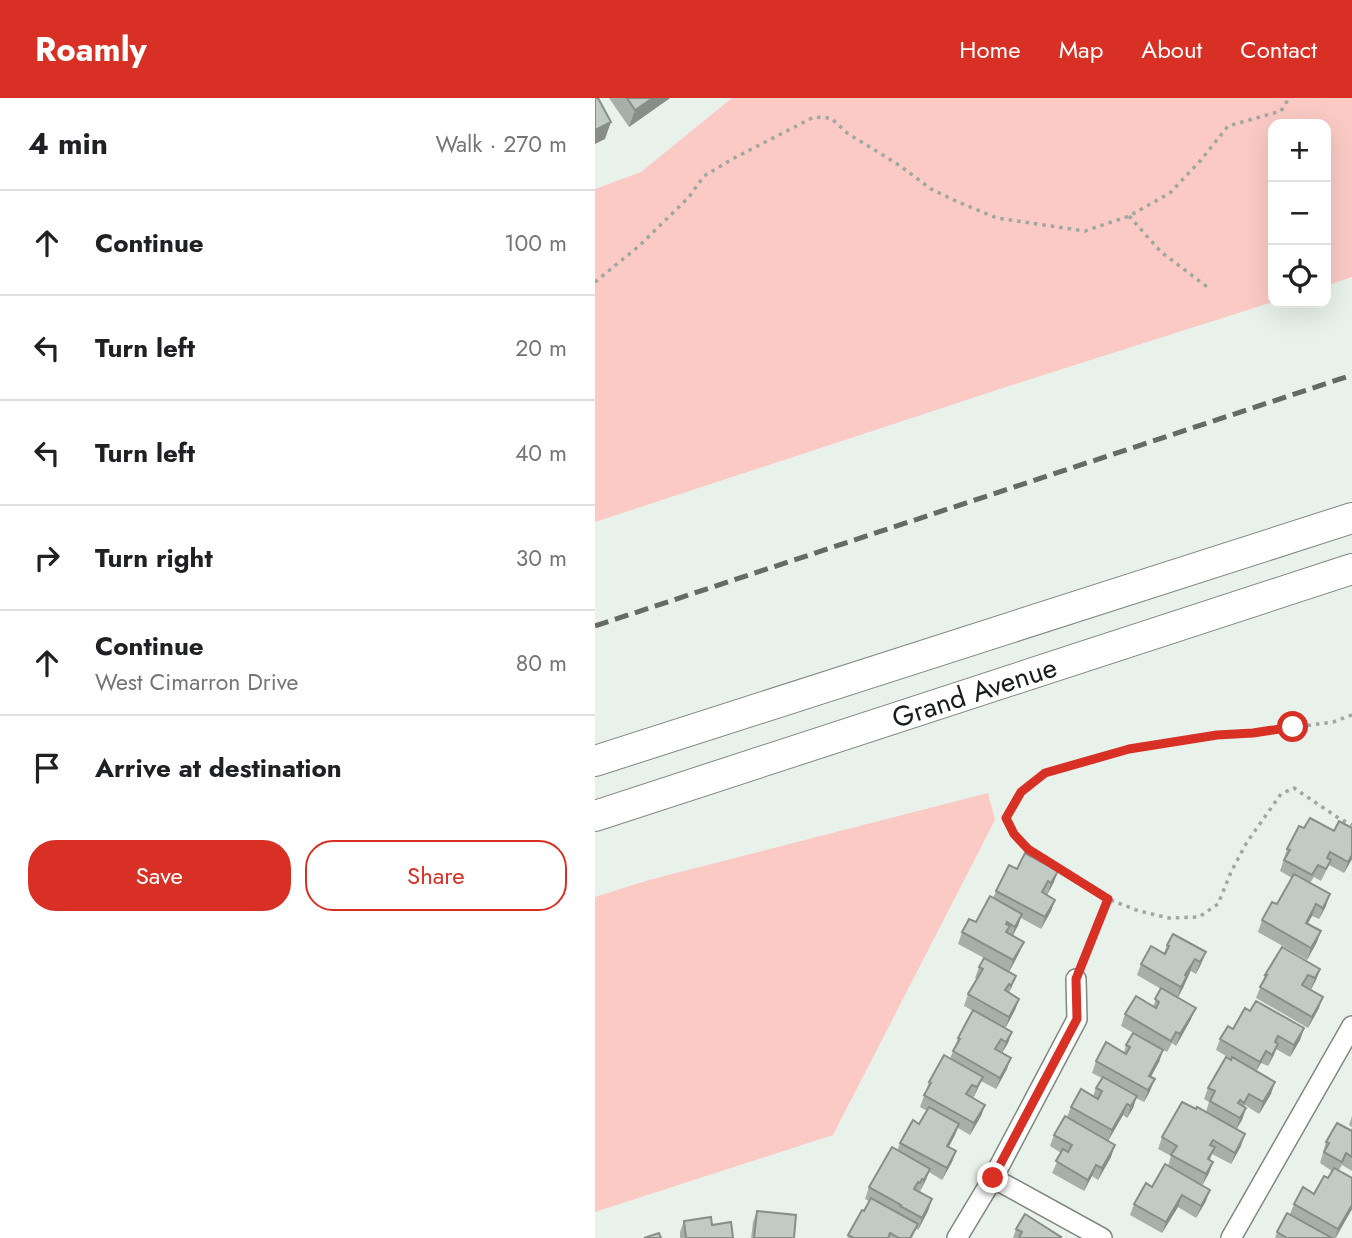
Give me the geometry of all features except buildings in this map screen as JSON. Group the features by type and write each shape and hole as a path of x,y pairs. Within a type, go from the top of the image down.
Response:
{"highway":[{"name":"Grand Avenue","path":"595,761 1352,518"},
{"name":"Grand Avenue","path":"595,816 1352,569"}],"street":[{"path":"957,1238 993,1178 1077,1019 1076,979"},
{"path":"1231,1238 1352,1026"},
{"path":"993,1178 1102,1238"}],"path":[{"path":"595,282 639,246 689,197 704,176 814,117 831,118 847,134 890,159 931,189 997,218 1084,231 1129,216 1170,193 1228,126 1281,111 1289,98"},
{"path":"1129,216 1161,252 1210,289"},
{"path":"1352,715 1333,722 1217,735 1129,749 1045,773 1021,792 1006,818 1014,834 1028,849 1108,899 1168,918 1199,917 1218,904 1231,872 1248,842 1281,794 1294,788 1352,825"},
{"path":"1076,979 1108,899"}],"shaded area":[{"path":"732,98 1352,98 1352,277 1331,284 1331,119 1268,119 1268,304 595,522 595,189 641,172"},
{"path":"988,793 995,820 833,1135 595,1212 595,897 649,880"}],"railway":[{"path":"595,626 1352,375"}],"route":[{"path":"993,1178 1077,1019 1076,979 1108,899 1028,849 1014,834 1006,818 1021,792 1045,773 1129,749 1217,735 1293,727"}]}
